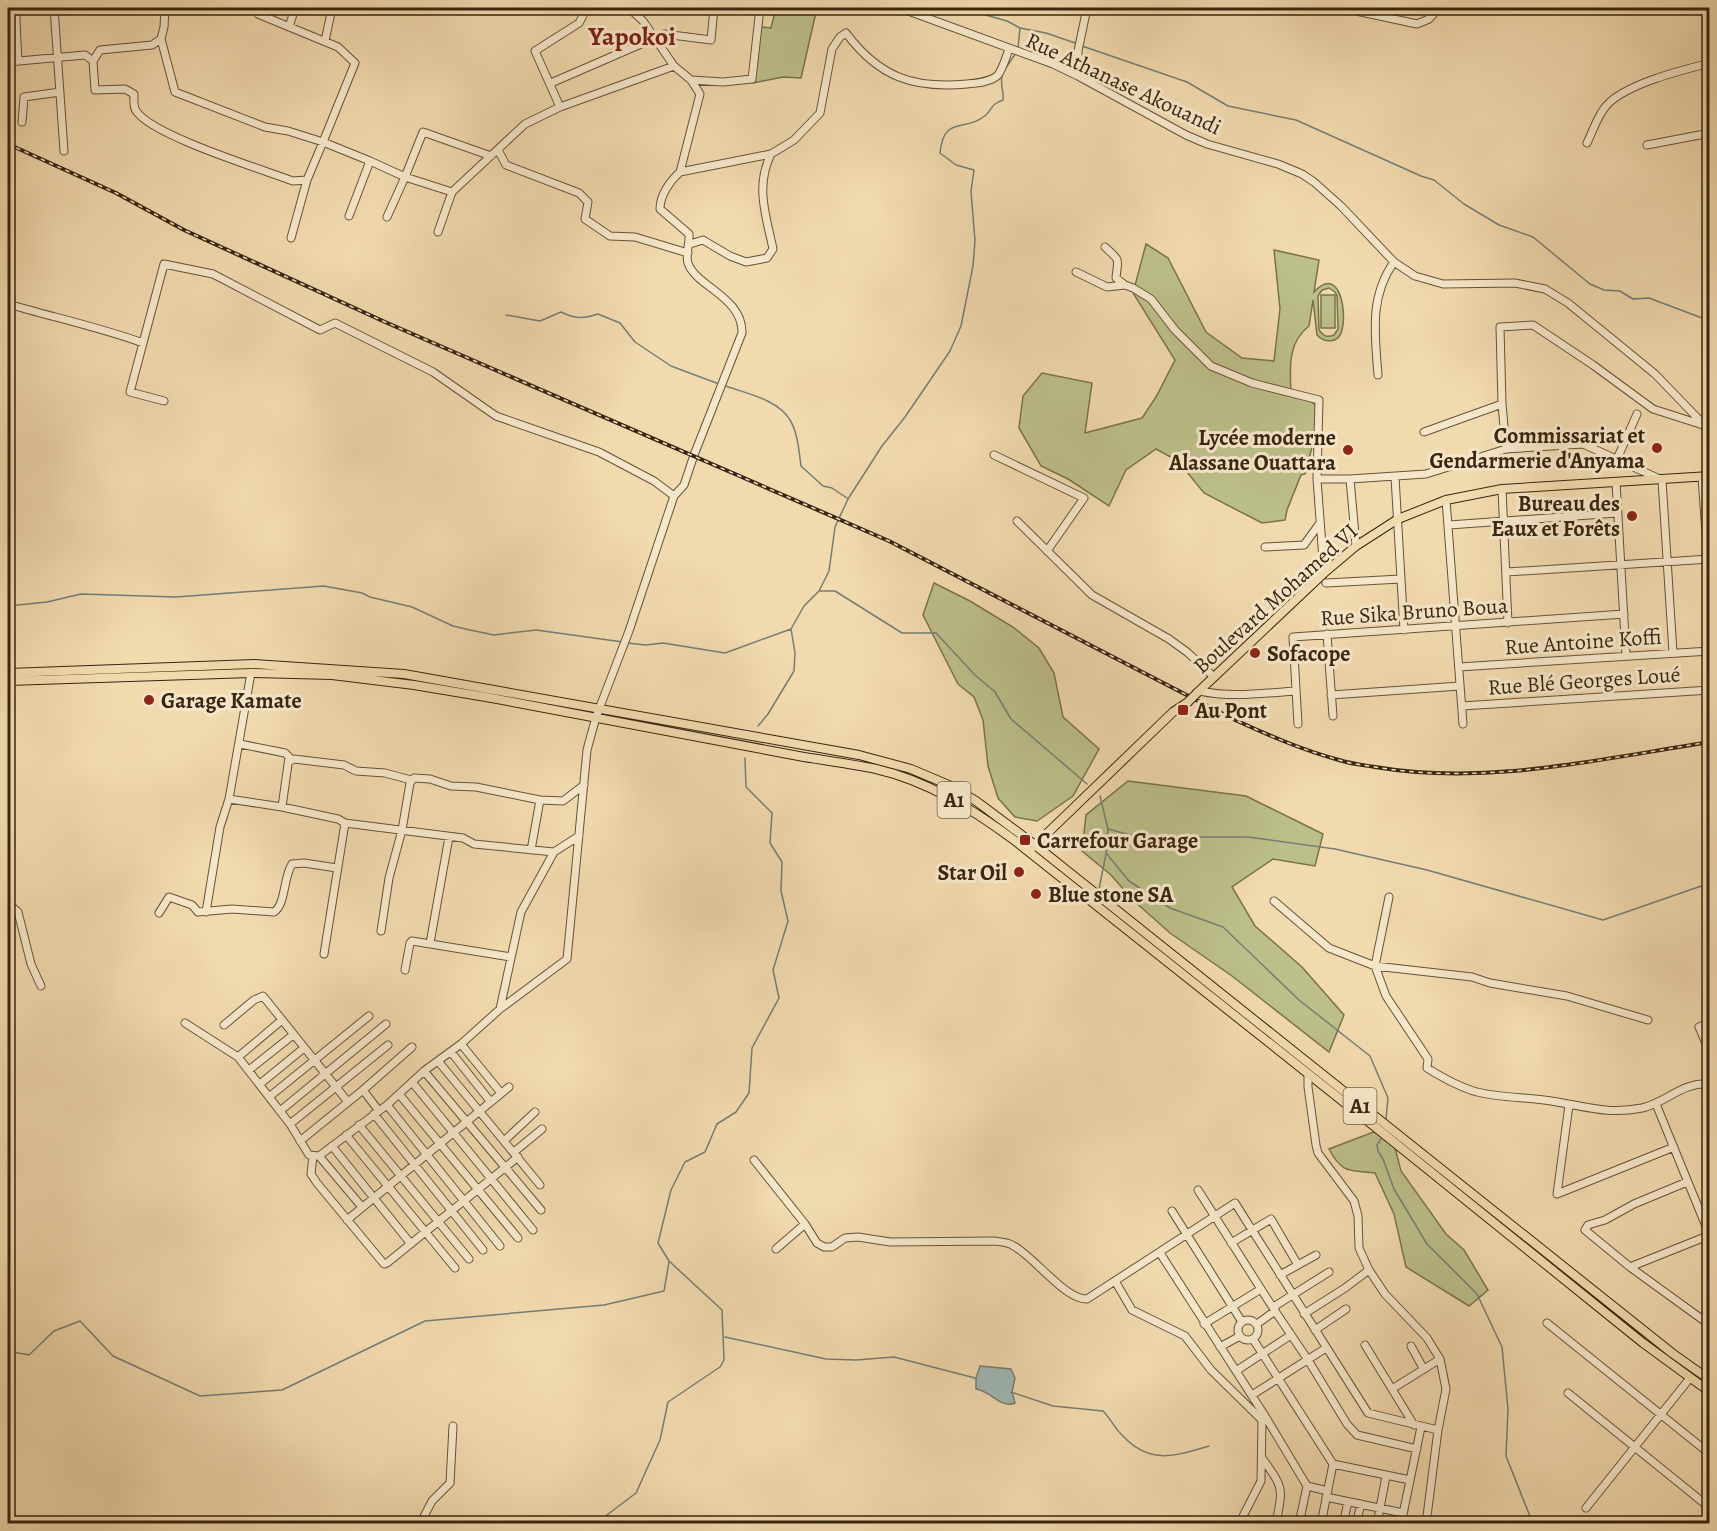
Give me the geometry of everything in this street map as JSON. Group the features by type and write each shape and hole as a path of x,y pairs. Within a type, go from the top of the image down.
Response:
{"main road":[{"name":"Boulevard Mohamed VI","path":"1028,852 1173,712 1188,702 1324,573 1356,546 1398,519 1446,500 1502,489 1706,476"},
{"name":"A1","path":"8,674 254,664 404,674 859,755 911,769 948,785 976,801 1035,845 1665,1348 1710,1380"},
{"name":"A1","path":"8,681 251,673 332,675 405,683 879,770 942,793 970,808 1028,852 1643,1344 1710,1392"}],"street":[{"path":"16,8 18,61"},
{"path":"54,8 64,151"},
{"path":"165,8 161,39 175,92 265,128 288,131 324,142 405,177 452,192"},
{"path":"289,27 295,8"},
{"path":"325,41 332,8"},
{"path":"560,107 535,51 579,23 587,8"},
{"path":"629,8 657,38 674,66 691,80 700,94 680,172"},
{"path":"550,83 664,34 711,40 714,8"},
{"path":"691,80 723,82 752,79 760,8"},
{"name":"Rue Athanase Akouandi","path":"900,8 1078,76 1186,135 1207,144 1302,174 1327,193 1394,262 1415,276 1460,285 1515,283 1532,285 1556,295 1655,374 1710,431"},
{"path":"1078,76 1078,51 1087,8"},
{"path":"1345,8 1417,24 1429,19 1439,8"},
{"path":"258,14 338,47 355,63 307,180 291,238"},
{"path":"8,22 16,22"},
{"path":"185,1023 238,1057 290,1124 309,1155 316,1156 387,1105 424,1071 461,1044 500,1009 567,959 587,750 596,717 629,631 674,496 684,485 693,455 742,333 742,324 726,298 692,271 687,261 689,234 660,209 660,202 672,179 680,172 771,154 794,140 820,113 832,49 840,36 846,33 863,54 891,74 909,82 931,85 957,85 993,79 999,74 1013,50"},
{"path":"161,39 152,45 100,50 93,61 95,90 125,89 134,94 135,110 138,114 164,132 293,181 307,180"},
{"path":"8,62 85,55 93,61"},
{"path":"1587,142 1606,105 1632,88 1675,72 1710,63"},
{"path":"438,232 452,192 525,124 560,107 674,66"},
{"path":"22,122 24,97 60,92"},
{"path":"387,217 423,132 490,156"},
{"path":"1647,145 1710,133"},
{"path":"498,150 506,165 579,193 588,202 585,219 610,236 635,237 688,253"},
{"path":"690,244 703,240 730,256 746,262 768,258 773,249 762,180 771,154"},
{"path":"349,216 370,161"},
{"path":"1105,247 1118,259 1116,278 1151,299 1175,330 1211,366 1252,383 1319,400 1317,479 1324,573"},
{"path":"1378,375 1375,338 1377,297 1386,273 1394,262"},
{"path":"164,401 130,392 164,264 213,274 321,330 335,323 433,372 496,416 599,452 654,481 674,496"},
{"path":"1076,272 1107,287 1125,285"},
{"path":"8,304 90,328 112,332 143,343"},
{"path":"1506,449 1500,327 1533,326 1593,365 1653,409 1704,425"},
{"path":"1424,432 1502,404"},
{"path":"1617,459 1636,414"},
{"path":"1317,479 1426,474 1506,449 1583,444 1662,480 1673,653"},
{"path":"994,455 1084,498 1047,550"},
{"path":"1706,476 1710,590"},
{"path":"1395,477 1404,630"},
{"path":"1350,479 1356,546"},
{"path":"1616,482 1626,655"},
{"path":"1502,489 1508,623"},
{"path":"1446,500 1463,724"},
{"path":"1449,525 1617,513"},
{"path":"1017,521 1092,595 1169,639 1213,676"},
{"path":"1265,547 1304,545 1320,523"},
{"path":"1507,572 1708,559"},
{"path":"1326,583 1401,579"},
{"name":"Rue Sika Bruno Boua","path":"1298,724 1293,637 1624,614"},
{"path":"1327,634 1333,716"},
{"name":"Rue Antoine Koffi","path":"1459,667 1710,651"},
{"path":"206,912 220,827 229,799 240,744 251,673"},
{"path":"1331,695 1460,686"},
{"path":"1198,692 1238,695 1296,690"},
{"name":"Rue Blé Georges Loué","path":"1462,705 1710,690"},
{"path":"240,744 285,753 290,761 282,807"},
{"path":"290,761 294,759 344,765 356,771 385,773 411,780 414,778 430,779 451,786 476,787 540,800 562,801 584,785"},
{"path":"381,931 389,878 402,830 411,780"},
{"path":"229,799 282,807 338,819 345,823 463,838 474,844 554,852"},
{"path":"531,850 540,800"},
{"path":"324,954 345,823"},
{"path":"500,1009 521,912 554,852 579,836"},
{"path":"430,943 449,837"},
{"path":"159,913 169,897 192,904 198,912 232,909 274,912 279,909 286,872 292,864 304,863 337,868"},
{"path":"1389,897 1376,966 1386,996 1428,1059 1427,1068 1449,1082 1478,1092 1607,1112 1656,1104 1675,1091 1697,1083 1710,1084"},
{"path":"1274,901 1329,948 1376,966 1472,977 1490,983 1567,996 1648,1020"},
{"path":"8,903 18,912 23,923 31,964 41,986"},
{"path":"405,970 411,941 511,957"},
{"path":"224,1025 261,996 348,1102"},
{"path":"269,1097 369,1016"},
{"path":"238,1057 282,1020"},
{"path":"1710,1022 1699,1027 1710,1053"},
{"path":"280,1111 386,1024"},
{"path":"249,1070 293,1035"},
{"path":"461,1044 501,1093"},
{"path":"290,1124 388,1046"},
{"path":"300,1141 412,1047"},
{"path":"260,1084 303,1048"},
{"path":"451,1052 490,1101"},
{"path":"438,1061 540,1185"},
{"path":"424,1071 540,1210"},
{"path":"1308,1074 1318,1153 1354,1201 1358,1215 1359,1248 1369,1270 1385,1294 1427,1338 1440,1359 1446,1389 1438,1430 1426,1524"},
{"path":"412,1082 533,1230"},
{"path":"347,1220 509,1087"},
{"path":"363,1090 376,1113 414,1164 483,1250"},
{"path":"399,1094 518,1238"},
{"path":"1630,1267 1709,1236 1656,1104"},
{"path":"387,1105 500,1246"},
{"path":"1569,1105 1557,1194 1674,1147"},
{"path":"504,1141 535,1112"},
{"path":"359,1125 469,1259"},
{"path":"316,1156 311,1174 384,1264 504,1168 542,1129"},
{"path":"346,1135 455,1268"},
{"path":"332,1146 411,1244"},
{"path":"316,1156 362,1208"},
{"path":"754,1160 818,1243 824,1247 832,1247 845,1238 858,1237 890,1242 994,1240 1011,1244 1033,1259 1062,1286 1083,1299 1087,1299 1160,1253 1235,1203 1368,1413 1438,1430"},
{"path":"1687,1182 1585,1227 1588,1233 1630,1267 1710,1324"},
{"path":"1198,1190 1347,1424 1357,1435 1417,1449"},
{"path":"1172,1211 1242,1322"},
{"path":"1231,1243 1271,1219 1298,1265"},
{"path":"776,1249 805,1224"},
{"path":"1160,1253 1252,1395 1307,1486 1348,1502 1403,1514"},
{"path":"1280,1275 1316,1255"},
{"path":"1304,1314 1346,1288 1369,1270"},
{"path":"1257,1324 1275,1311 1275,1306 1329,1272"},
{"path":"1115,1281 1132,1310 1185,1336 1211,1370 1264,1418"},
{"path":"1204,1324 1261,1289"},
{"path":"1315,1330 1346,1310"},
{"path":"1250,1319 1257,1324 1258,1332 1253,1339 1246,1340 1240,1336 1238,1328 1242,1322 1250,1319"},
{"path":"1547,1323 1709,1451"},
{"path":"1236,1371 1291,1335"},
{"path":"1220,1347 1240,1336"},
{"path":"1253,1339 1333,1464 1321,1524"},
{"path":"1365,1344 1418,1426 1417,1449 1401,1524"},
{"path":"1410,1346 1423,1368"},
{"path":"1252,1395 1326,1348"},
{"path":"1392,1389 1440,1359"},
{"path":"1586,1508 1690,1378"},
{"path":"1568,1393 1710,1508"},
{"path":"1239,1524 1261,1481 1264,1418"},
{"path":"420,1524 432,1502 450,1483 453,1426"},
{"path":"1262,1458 1280,1483 1282,1494 1276,1524"},
{"path":"1333,1464 1410,1480"},
{"path":"1377,1524 1386,1476"},
{"path":"1299,1524 1307,1486"},
{"path":"1343,1524 1348,1502"},
{"path":"1356,1524 1360,1504"}],"green space":[{"path":"776,8 817,8 801,78 783,77 753,83 761,27 771,28"},
{"path":"1146,244 1168,258 1206,332 1242,358 1274,361 1280,309 1274,250 1319,260 1314,292 1323,285 1330,284 1336,287 1342,303 1342,330 1338,338 1331,341 1317,335 1313,300 1309,326 1293,348 1290,366 1291,394 1312,402 1316,406 1317,428 1305,474 1301,475 1285,520 1262,523 1204,493 1178,461 1156,449 1126,470 1109,506 1068,479 1041,466 1019,428 1023,396 1042,373 1092,383 1085,433 1142,418 1156,397 1175,360 1133,293","holes":["1329,288 1335,292 1338,329 1334,335 1327,336 1319,330 1318,296 1322,290"]},
{"path":"1321,295 1335,295 1335,328 1321,328"},
{"path":"934,583 1013,627 1039,648 1054,673 1063,717 1099,749 1073,796 1037,821 1015,817 998,798 988,766 983,720 974,697 958,684 923,615"},
{"path":"1128,781 1246,796 1323,834 1315,866 1273,859 1232,887 1255,926 1302,967 1344,1015 1329,1052 1232,976 1170,933 1133,900 1111,875 1082,851 1086,815"},
{"path":"1376,1131 1395,1148 1401,1171 1446,1234 1464,1250 1488,1290 1469,1306 1406,1267 1394,1214 1375,1173 1353,1171 1343,1167 1329,1149"}],"water":[{"path":"980,1366 1011,1369 1015,1378 1012,1392 1015,1403 1005,1404 976,1389 976,1378"}],"waterway":[{"path":"961,8 1007,21 1020,28 1018,48"},
{"path":"1020,28 1046,33 1078,44"},
{"path":"1082,46 1187,82 1228,106 1296,120 1434,180 1464,204 1499,225 1533,237 1590,284 1604,290 1620,291 1633,299 1649,298 1710,321"},
{"path":"1005,69 1016,53"},
{"path":"758,726 794,671 795,653 791,629 804,606 819,591 829,571 835,527 848,499 882,446 905,417 950,351 961,326 973,266 975,241 971,191 974,170 956,165 940,153 946,133 957,126 978,120 1003,100 1002,75"},
{"path":"506,315 540,321 561,312 579,318 598,314 620,323 635,342 671,366 719,384"},
{"path":"723,385 769,402 785,413 795,431 801,466 823,486 832,488 847,498"},
{"path":"8,606 47,602 81,594 176,597 324,586 362,593 412,607 453,626 494,635 536,630 623,642"},
{"path":"819,591 835,591 902,633 936,633 975,675 995,692 1011,719 1087,784"},
{"path":"627,643 646,645 663,643 725,653 791,629"},
{"path":"595,1524 636,1493 660,1440 668,1402 720,1367 724,1360 722,1310 669,1261 658,1243 671,1190 685,1162 705,1152 717,1124 736,1112 749,1093 752,1048 779,998 773,970 788,921 781,891 782,862 770,843 772,813 746,787 745,758"},
{"path":"1100,796 1108,829 1106,853 1129,881 1170,908 1223,927 1299,1000 1370,1056 1388,1098 1386,1119"},
{"path":"1108,829 1138,837 1248,837 1335,849 1427,870 1603,920 1710,883"},
{"path":"1099,889 1106,854"},
{"path":"1381,1139 1377,1145 1378,1151 1394,1189 1427,1244 1477,1294 1502,1347 1508,1409 1506,1456 1533,1524"},
{"path":"8,1351 29,1355 54,1331 80,1321 113,1356 200,1396 282,1390 425,1321 604,1305 664,1291 669,1262"},
{"path":"725,1337 826,1359 856,1360 894,1357 975,1378"},
{"path":"1011,1392 1053,1406 1103,1411 1120,1433 1133,1445 1153,1455 1174,1455 1209,1446"}],"railway":[{"path":"8,144 116,193 184,230 385,322 889,541 1233,719 1312,752 1375,767 1459,774 1543,768 1710,742"}],"place":[{"name":"Commissariat et Gendarmerie d'Anyama","path":"1657,448"},
{"name":"Lycée moderne Alassane Ouattara","path":"1348,450"},
{"name":"Bureau des Eaux et Forêts","path":"1632,516"},
{"name":"Sofacope","path":"1255,653"},
{"name":"Garage Kamate","path":"149,700"},
{"name":"Au Pont","path":"1183,710"},
{"name":"Carrefour Garage","path":"1025,840"},
{"name":"Star Oil","path":"1019,872"},
{"name":"Blue stone SA","path":"1036,894"}],"district":[{"name":"Yapokoi","path":"632,36"}]}
